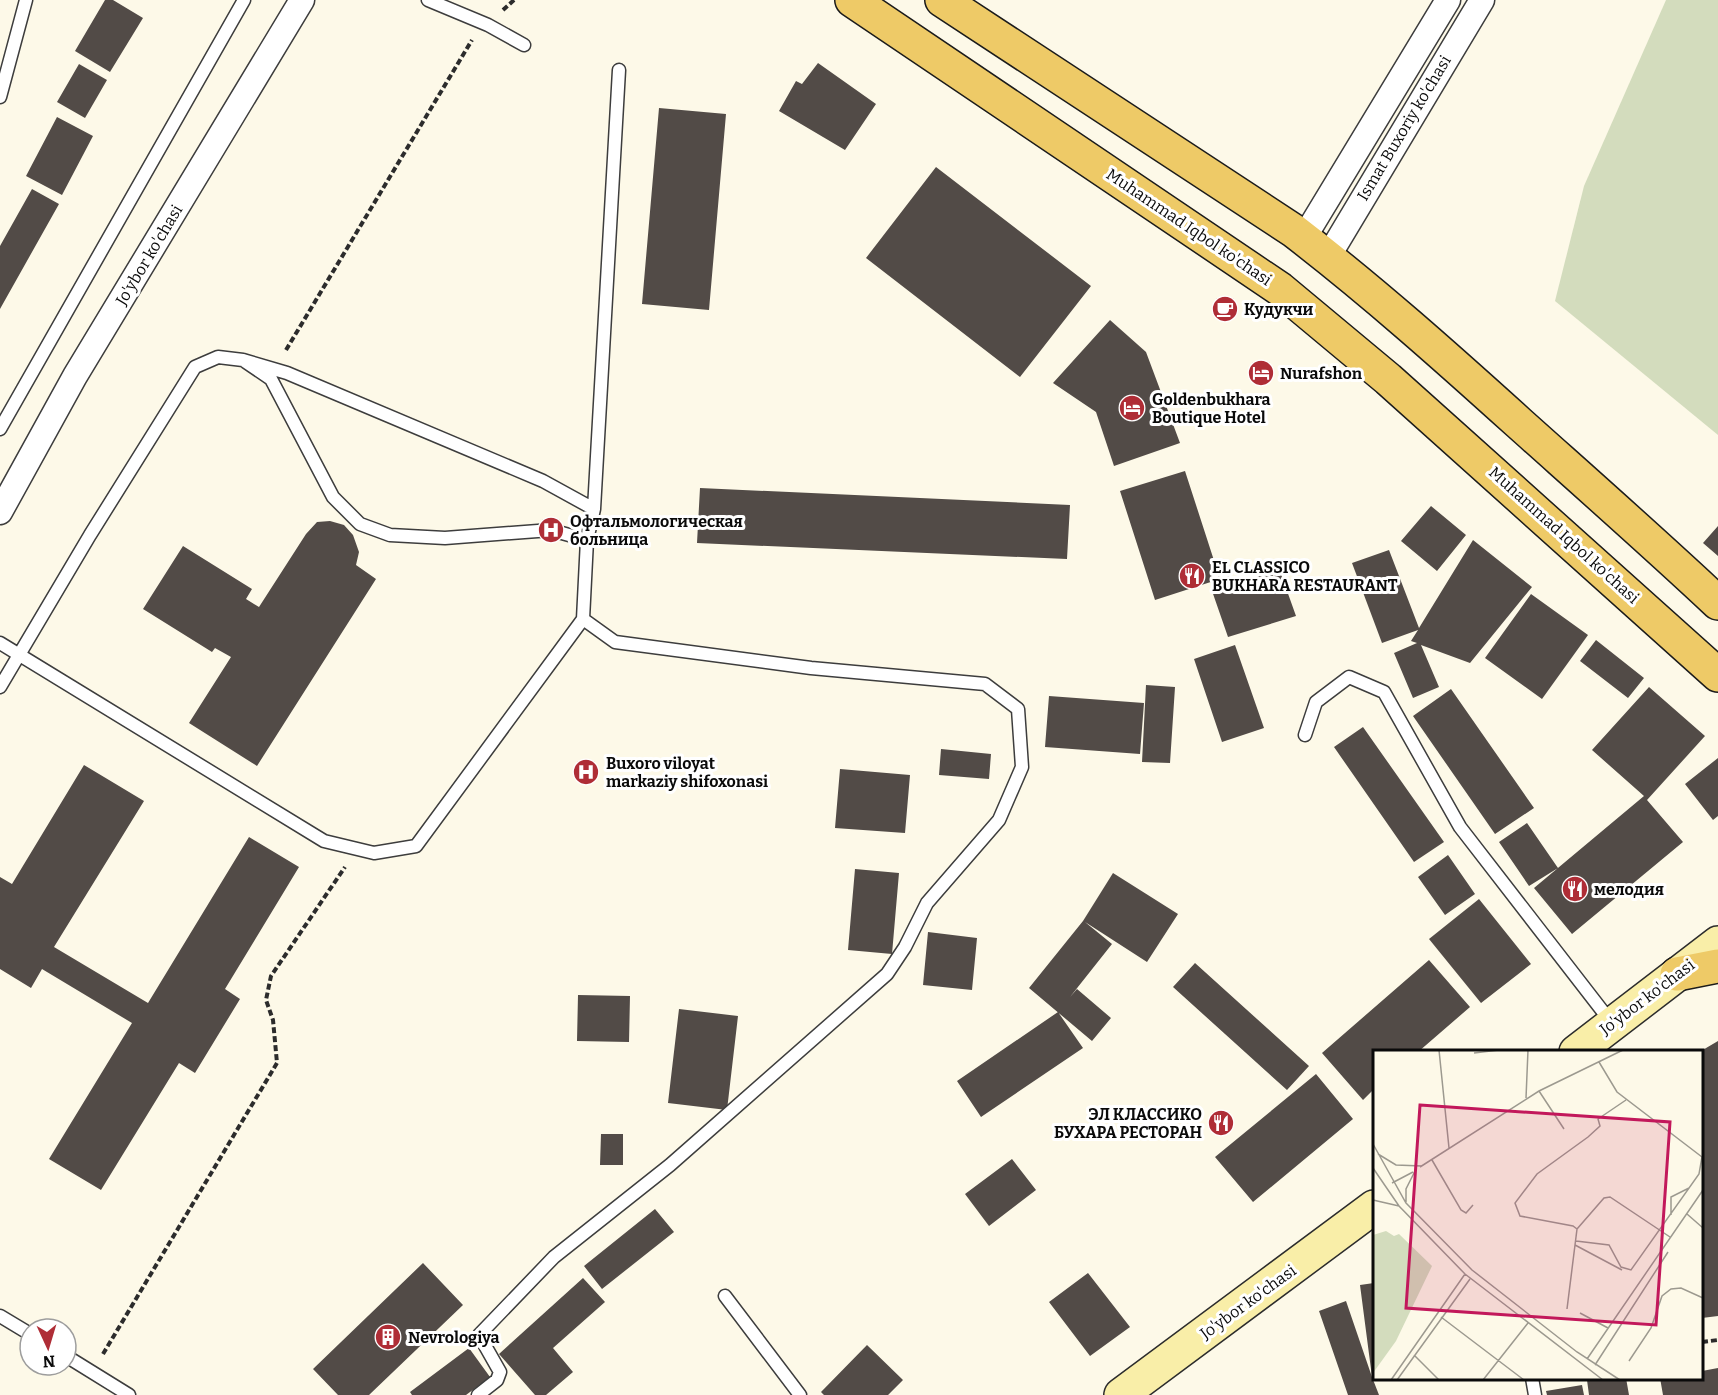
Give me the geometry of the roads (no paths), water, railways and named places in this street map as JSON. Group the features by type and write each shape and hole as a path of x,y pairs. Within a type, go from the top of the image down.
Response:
{"main road":[{"name":"Muhammad Iqbol ko'chasi","path":"852,0 1280,289 1388,379 1718,675"},
{"path":"942,0 1294,231 1328,256 1439,351 1718,603"},
{"path":"1677,974 1718,966"}],"street":[{"name":"Jo'ybor ko'chasi","path":"0,512 75,376 302,0"},
{"name":"Ismat Buxoriy ko'chasi","path":"1294,231 1305,236 1448,0"},
{"name":"Ismat Buxoriy ko'chasi","path":"1328,256 1482,0"},
{"name":"Jo'ybor ko'chasi","path":"1577,1050 1718,943"},
{"name":"Jo'ybor ko'chasi","path":"1121,1395 1373,1208"}],"lane":[{"path":"0,97 26,0"},
{"path":"0,429 244,0"},
{"path":"428,0 488,25 524,45"},
{"path":"0,643 324,841 374,853 416,846 583,619 587,540 594,509 619,70"},
{"path":"0,687 90,535 195,367 218,357 243,360 275,369 543,481 594,509"},
{"path":"243,360 271,379 333,497 360,524 390,535 445,538 551,530 587,540"},
{"path":"478,1395 497,1380 500,1372 479,1335 554,1257 670,1165 887,974 905,947 927,903 999,820 1022,767 1018,709 985,684 811,668 615,642 583,619"},
{"path":"1305,735 1316,702 1349,677 1384,692 1460,827 1611,1023"},
{"path":"725,1296 800,1395"},
{"path":"0,1316 18,1327"},
{"path":"78,1363 129,1395"},
{"path":"1532,1380 1535,1395"}],"place":[{"name":"Кудукчи","path":"1225,309"},
{"name":"Nurafshon","path":"1261,373"},
{"name":"Goldenbukhara Boutique Hotel","path":"1132,408"},
{"name":"Офтальмологическая больница","path":"551,530"},
{"name":"EL CLASSICO BUKHARA RESTAURANT","path":"1192,576"},
{"name":"Buxoro viloyat markaziy shifoxonasi","path":"586,772"},
{"name":"мелодия","path":"1575,889"},
{"name":"ЭЛ КЛАССИКО БУХАРА РЕСТОРАН","path":"1221,1123"},
{"name":"Nevrologiya","path":"388,1337"}]}
